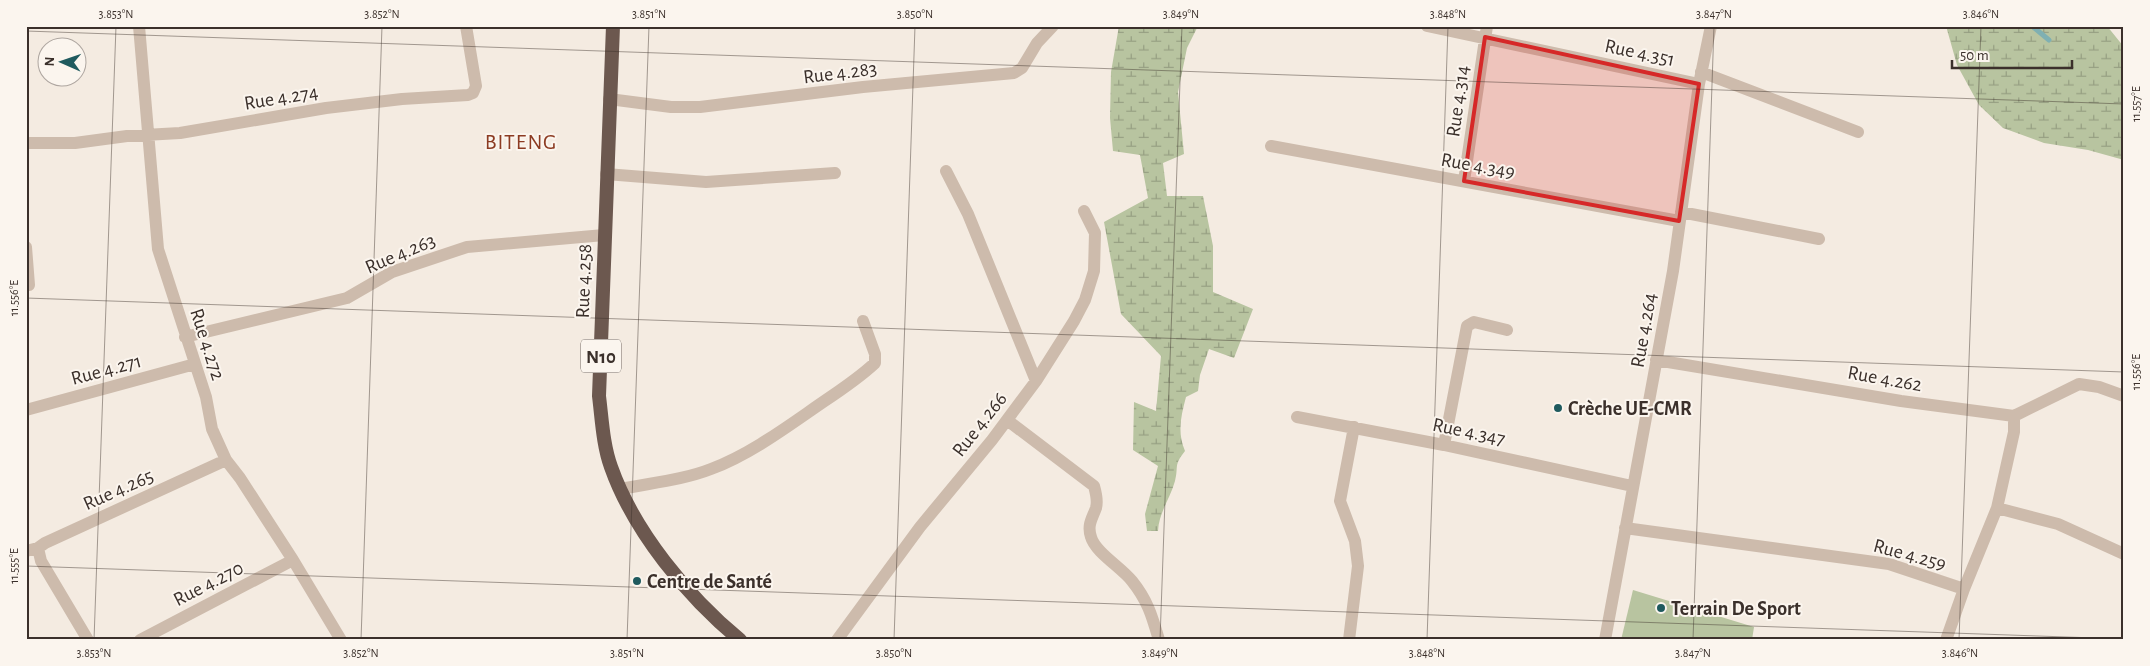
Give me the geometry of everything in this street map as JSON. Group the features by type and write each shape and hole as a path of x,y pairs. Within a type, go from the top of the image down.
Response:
{"highway":[{"name":"Rue 4.258","path":"613,26 606,174 600,396 603,434 611,467 638,522 686,590 715,619 740,640"}],"street":[{"name":"Rue 4.272","path":"139,26 158,249 206,397 212,428 226,460 240,478 293,560 341,640"},
{"name":"Rue 4.274","path":"26,143 75,143 180,133 326,108 402,99 468,95 473,93 476,86 466,26"},
{"name":"Rue 4.283","path":"609,99 671,106 700,107 863,87 1014,73 1022,68 1037,43 1053,26"},
{"name":"Rue 4.351","path":"1427,26 1486,32 1700,78 1858,132"},
{"name":"Rue 4.264","path":"1606,640 1632,486 1673,271 1700,78 1711,26"},
{"name":"Rue 4.314","path":"1464,181 1486,32"},
{"name":"Rue 4.349","path":"1271,146 1464,181 1819,239"},
{"path":"946,171 968,214 1036,381"},
{"path":"606,174 706,182 835,173"},
{"name":"Rue 4.266","path":"837,640 920,527 1007,420 1036,381 1085,300 1094,271 1095,233 1084,211"},
{"name":"Rue 4.263","path":"185,337 347,298 392,272 467,247 604,235"},
{"path":"26,247 29,285"},
{"path":"621,489 710,469 752,449 866,372 875,363 875,354 864,322"},
{"path":"1444,444 1467,326 1474,322 1508,330"},
{"name":"Rue 4.262","path":"1656,360 1901,401 2014,416"},
{"name":"Rue 4.271","path":"26,410 195,364"},
{"path":"2124,396 2099,387 2080,384 2014,416 2014,432 1996,508 2058,524 2124,554"},
{"name":"Rue 4.347","path":"1297,417 1444,444 1632,486"},
{"path":"1007,420 1094,486 1097,498 1096,508 1089,525 1091,538 1096,548 1131,580 1148,603 1159,640"},
{"path":"1349,640 1358,566 1355,541 1340,501 1354,427"},
{"name":"Rue 4.265","path":"32,550 226,460"},
{"name":"Rue 4.259","path":"1625,528 1889,564 1964,589 1996,508"},
{"path":"32,550 41,561 88,640"},
{"name":"Rue 4.270","path":"140,640 293,560"},
{"path":"1946,640 1964,589"}],"highlighted area":[{"path":"1485,37 1699,84 1679,221 1464,181"}],"green space":[{"path":"1119,26 1198,26 1187,48 1178,92 1184,154 1163,163 1167,196 1203,196 1213,246 1213,292 1253,309 1234,358 1209,349 1200,375 1198,391 1186,397 1180,431 1185,451 1178,463 1173,488 1162,512 1158,531 1147,531 1145,514 1158,466 1133,450 1134,402 1156,411 1161,356 1121,314 1104,222 1148,198 1140,155 1113,151 1110,118 1111,72"},
{"path":"1946,26 2107,26 2124,47 2124,160 2088,150 2044,143 2003,128 1979,105 1957,65"},
{"name":"Terrain De Sport","path":"1633,590 1754,627 1752,640 1621,640"}],"waterway":[{"path":"2032,26 2049,40"}],"place":[{"name":"Crèche UE-CMR","path":"1558,408"},
{"name":"Centre de Santé","path":"637,581"},
{"name":"Terrain De Sport","path":"1661,608"}],"district":[{"name":"BITENG","path":"521,141"}]}
